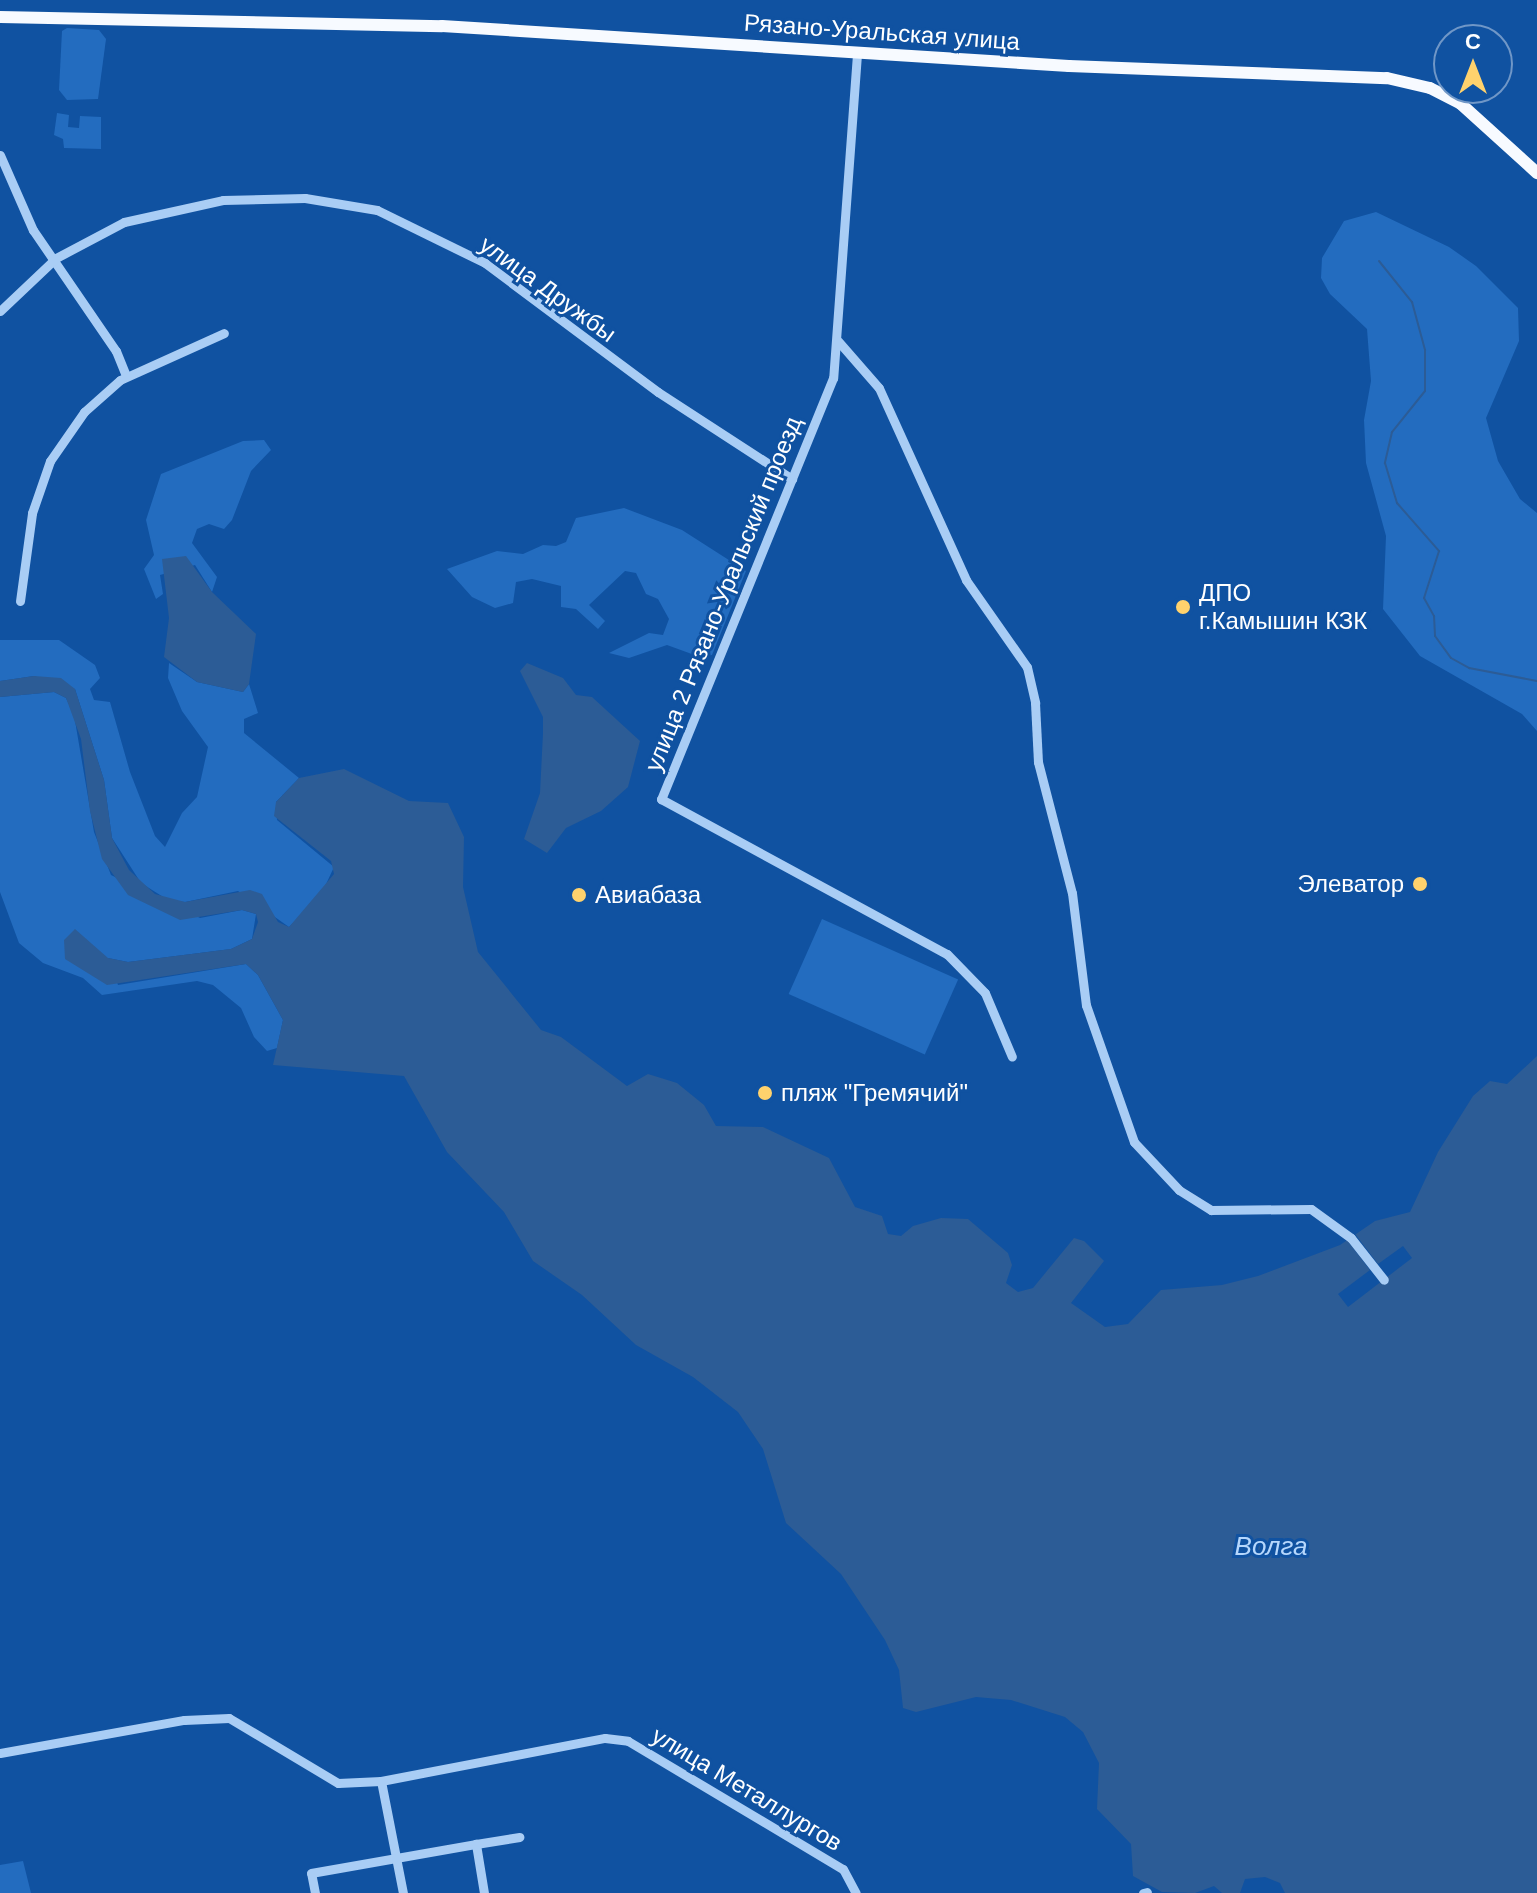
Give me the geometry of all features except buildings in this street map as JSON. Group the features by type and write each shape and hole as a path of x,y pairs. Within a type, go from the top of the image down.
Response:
{"main road":[{"name":"Рязано-Уральская улица","path":"0,17 442,26 857,54 1387,78 1430,88 1461,104 1537,173"}],"street":[{"name":"улица 2 Рязано-Уральский проезд","path":"857,54 833,378 661,799 947,954 985,993 1012,1057"},
{"path":"0,155 53,262 116,351 126,376"},
{"name":"улица Дружбы","path":"0,311 53,262 124,222 223,200 305,198 377,210 485,263 658,392 792,479"},
{"path":"20,601 32,513 50,461 84,412 126,376 224,333"},
{"path":"838,341 879,388 966,580 1027,667 1035,703 1038,762 1072,893 1086,1005 1134,1142 1179,1190 1211,1210 1311,1209 1351,1238 1384,1280"},
{"path":"0,1753 184,1720 229,1718 338,1783 381,1781 403,1893"},
{"name":"улица Металлургов","path":"381,1781 605,1738 628,1741 843,1869 856,1893"},
{"path":"315,1893 311,1873 519,1837"},
{"path":"476,1844 484,1893"}],"shaded area":[{"path":"67,28 99,30 106,39 98,99 67,100 59,90 62,31"},
{"path":"57,113 69,115 68,127 79,128 80,116 101,117 101,149 64,148 63,139 54,135"},
{"path":"1376,212 1449,247 1476,266 1518,308 1519,341 1486,418 1498,461 1520,499 1537,513 1537,731 1522,714 1420,656 1383,609 1386,536 1366,463 1364,420 1371,381 1367,329 1330,294 1321,278 1322,258 1344,221"},
{"path":"264,440 271,450 251,471 232,520 224,529 209,524 197,529 192,543 217,577 212,592 195,565 160,575 163,594 156,599 144,569 154,555 146,520 161,474 243,441"},
{"path":"624,508 682,530 746,571 712,655 700,657 667,645 629,658 609,653 649,633 663,635 669,619 658,599 646,594 636,573 625,571 589,605 605,621 598,629 576,609 561,607 561,586 532,579 516,582 513,603 495,608 472,597 447,569 497,551 523,554 543,545 556,546 566,542 576,518"},
{"path":"0,640 59,640 95,665 100,678 90,689 94,700 110,702 130,772 155,836 165,847 182,813 197,797 208,747 182,711 168,678 169,663 197,682 243,692 249,684 258,713 244,719 244,733 299,778 276,802 277,820 334,867 321,895 289,927 238,891 185,902 168,900 141,883 112,838 104,780 75,689 34,676 0,681"},
{"path":"54,692 66,698 74,715 94,832 111,875 200,918 242,910 256,914 252,939 231,949 128,962 108,958 118,985 246,964 258,975 283,1020 277,1048 267,1051 254,1037 241,1008 213,985 197,981 102,995 83,978 43,963 19,943 0,892 0,697"},
{"path":"822,919 958,980 925,1055 789,994"},
{"path":"23,1861 31,1893 0,1893 0,1865"}],"water":[{"path":"186,556 212,592 256,634 249,684 243,692 197,682 164,657 169,618 162,559"},
{"path":"527,663 563,678 576,695 592,697 640,741 628,787 601,811 566,828 547,853 524,839 540,793 543,733 543,717 520,671"},
{"name":"Волга","path":"34,676 61,678 75,689 104,780 112,838 129,870 155,894 185,902 250,890 262,894 278,922 289,927 334,874 331,861 274,816 276,802 299,778 344,769 409,801 448,803 464,837 463,887 478,952 541,1030 561,1037 627,1086 648,1074 677,1083 704,1105 716,1126 763,1127 829,1158 855,1207 882,1216 888,1234 901,1236 913,1226 941,1218 968,1219 1008,1253 1012,1265 1006,1283 1018,1292 1033,1288 1074,1238 1084,1241 1104,1261 1071,1303 1105,1327 1128,1324 1161,1290 1222,1285 1258,1276 1340,1245 1375,1221 1410,1212 1438,1152 1473,1096 1490,1081 1507,1084 1537,1056 1537,1893 1285,1893 1280,1883 1265,1877 1245,1879 1240,1893 1222,1893 1214,1886 1195,1893 1162,1892 1133,1876 1131,1844 1097,1809 1099,1763 1083,1732 1065,1717 1011,1700 976,1697 916,1712 903,1708 899,1670 885,1640 841,1574 786,1523 763,1449 738,1412 693,1377 636,1345 582,1295 533,1261 504,1212 447,1152 404,1076 273,1065 283,1020 258,975 246,964 107,985 65,959 64,940 75,929 108,958 128,962 231,949 252,939 258,922 256,914 242,910 180,920 128,895 102,859 90,811 81,739 66,698 54,692 0,697 0,681"}],"pier":[{"path":"1355,1234 1378,1264 1403,1246 1412,1258 1348,1307 1338,1294 1370,1270 1347,1240"}],"waterway":[{"path":"1379,261 1412,302 1425,350 1425,391 1392,432 1385,463 1397,503 1439,551 1424,598 1434,616 1435,636 1451,658 1469,668 1537,681"}],"place":[{"name":"ДПО г.Камышин КЗК","path":"1183,607"},
{"name":"Элеватор","path":"1420,884"},
{"name":"Авиабаза","path":"579,895"},
{"name":"пляж \"Гремячий\"","path":"765,1093"}]}
